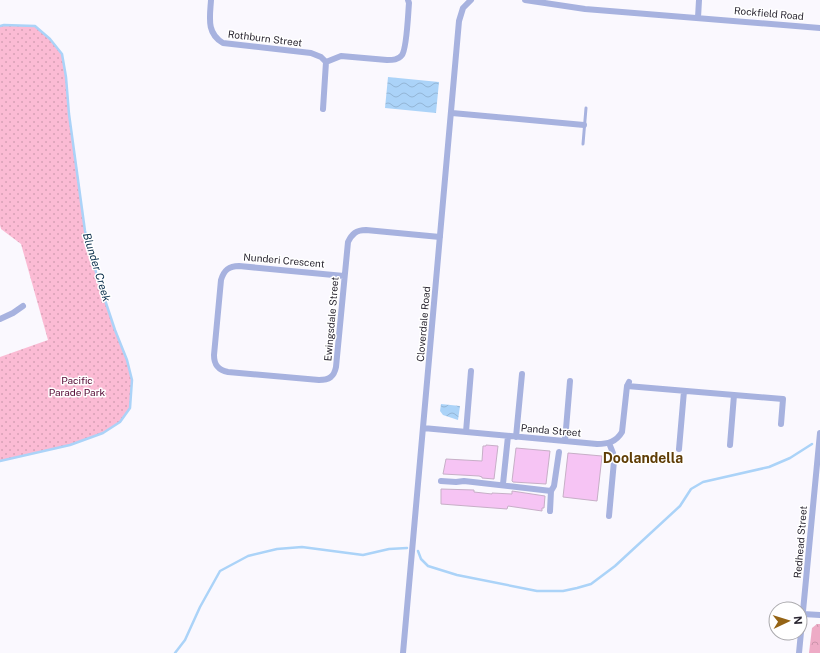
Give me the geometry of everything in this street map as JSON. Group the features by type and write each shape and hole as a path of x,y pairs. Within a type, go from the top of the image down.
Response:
{"street":[{"name":"Rothburn Street","path":"211,0 210,29 216,38 223,43 311,53 321,57 326,62"},
{"path":"323,108 326,62 341,56 387,60 393,60 399,57 404,49 409,3 408,0"},
{"name":"Cloverdale Road","path":"403,653 459,21 463,8 471,0"},
{"name":"Rockfield Road","path":"525,0 585,10 820,28"},
{"path":"698,18 699,0"},
{"path":"452,113 584,126"},
{"name":"Ewingsdale Street","path":"216,366 228,372 319,380 330,378 333,376 336,367 348,242 352,234 360,230 440,237"},
{"name":"Nunderi Crescent","path":"216,366 214,355 222,280 223,274 228,268 239,266 344,276"},
{"path":"0,319 23,306"},
{"path":"466,432 471,371"},
{"path":"516,437 522,374"},
{"path":"565,441 570,381"},
{"path":"609,516 614,461 609,444 619,437 622,432 628,384 684,391 783,399 781,424"},
{"path":"679,449 684,391"},
{"path":"730,445 734,395"},
{"name":"Panda Street","path":"423,428 609,444"},
{"name":"Redhead Street","path":"804,601 820,434"},
{"path":"502,484 508,436"},
{"path":"550,511 551,490 554,486 559,452"},
{"path":"441,481 502,484 551,490"},
{"path":"808,614 820,615"},
{"name":"Redhead Street","path":"799,653 800,641"}],"lane":[{"path":"583,144 586,108"}],"green space":[{"name":"Pacific Parade Park","path":"0,26 35,26 50,39 62,54 85,231 97,276 115,330 127,360 132,380 130,408 120,422 103,433 70,445 0,461 0,357 48,340 21,244 1,229 0,225"},
{"path":"817,624 820,624 820,653 809,653 812,628"}],"water":[{"path":"388,77 439,82 436,113 385,108"},
{"path":"441,404 460,406 458,420 443,415 440,411"}],"building":[{"path":"483,446 498,446 494,479 482,478 479,476 443,474 446,459 482,461"},
{"path":"516,448 550,451 546,484 512,481"},
{"path":"568,453 602,456 597,501 563,497"},
{"path":"441,489 474,490 474,492 492,494 512,494 512,491 545,496 544,508 542,508 542,511 508,506 507,509 441,504"}],"waterway":[{"name":"Blunder Creek","path":"0,26 35,26 50,39 62,54 85,231 97,276 115,330 127,360 132,380 130,408 120,422 103,433 70,445 0,461"},
{"path":"418,551 421,559 428,566 457,575 537,591 563,591 577,588 591,584 615,566 680,506 691,489 703,482 769,467 790,458 812,444"},
{"path":"175,653 185,640 200,607 220,571 248,556 277,549 302,547 363,555 389,549 407,548"}],"district":[{"name":"Doolandella","path":"643,458"}]}
